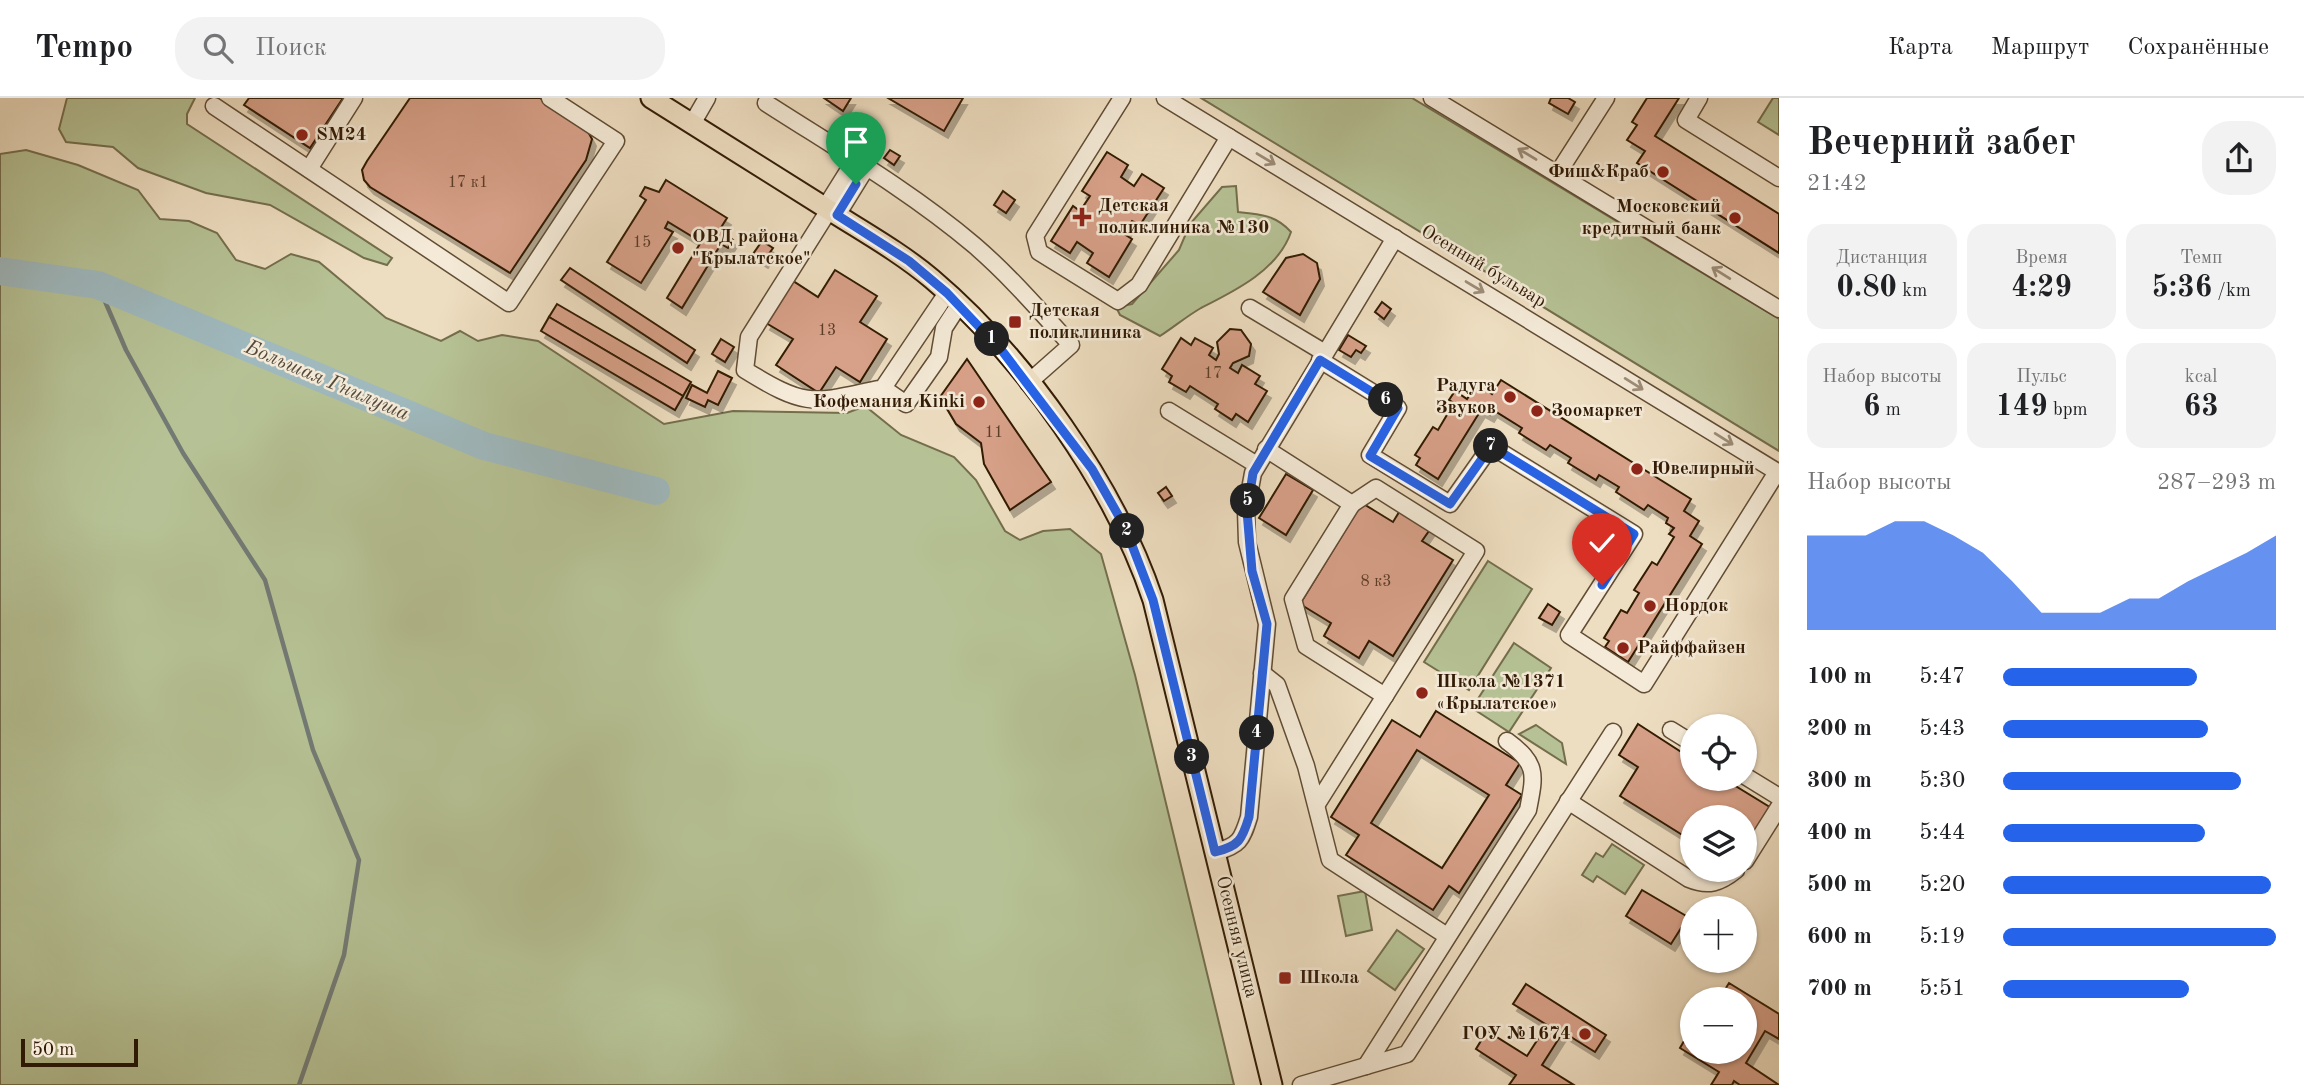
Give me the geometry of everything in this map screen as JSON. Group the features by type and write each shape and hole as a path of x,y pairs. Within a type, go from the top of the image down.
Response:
{"main road":[{"name":"Осенняя улица","path":"650,98 909,261 953,299 1028,383 1092,469 1135,549 1153,600 1272,1085"}],"street":[{"path":"309,169 354,98"},
{"path":"214,106 509,303 616,141 550,98"},
{"path":"692,124 707,98"},
{"path":"1122,98 1035,236 1039,251 1118,301 1139,285 1229,137"},
{"name":"Осенний бульвар","path":"1166,98 1778,473"},
{"path":"1432,98 1779,309"},
{"path":"1558,173 1606,98"},
{"path":"1699,98 1686,120 1779,178"},
{"path":"766,103 861,164 974,245 1071,345 1028,383"},
{"path":"861,164 749,337 745,370 784,393 816,402 883,388 953,299"},
{"path":"1215,852 1234,847 1241,842 1249,817 1266,620 1247,542 1247,511 1257,465 1395,238"},
{"path":"883,388 906,404 939,357 953,299"},
{"path":"1251,308 1398,408 1370,456 1450,504 1491,446 1634,534 1569,635 1644,684 1778,473"},
{"path":"1169,411 1257,465"},
{"path":"1266,449 1352,504"},
{"path":"1317,804 1385,696 1476,551 1376,488 1352,504 1293,599 1306,646 1385,696"},
{"path":"1266,620 1296,612"},
{"path":"1262,673 1277,685 1317,804 1330,860 1447,936"},
{"path":"1671,730 1680,736"},
{"path":"1301,1085 1407,1054 1613,732"},
{"path":"1366,1066 1528,810 1534,777 1527,756 1507,741"},
{"path":"1757,783 1779,797"},
{"path":"1568,800 1680,873"},
{"path":"1757,842 1779,807"},
{"path":"1697,882 1718,882"}],"green space":[{"path":"67,98 195,98 187,114 187,124 392,258 387,265 364,258 270,205 206,193 138,168 113,147 66,142 59,129"},
{"path":"1201,98 1412,98 1779,319 1779,451"},
{"path":"1773,98 1779,98 1779,135 1758,122"},
{"path":"26,150 78,165 138,190 160,219 189,221 217,233 236,260 265,269 291,254 319,262 386,318 441,341 460,331 478,341 502,335 538,341 664,424 733,411 847,413 865,406 901,435 954,457 976,480 1005,531 1020,540 1043,531 1070,529 1101,554 1135,675 1234,1085 0,1085 0,154"},
{"path":"1236,186 1238,212 1273,219 1291,232 1276,258 1254,278 1196,311 1160,336 1120,315 1116,307 1132,304 1179,250 1190,224 1222,187"},
{"path":"1488,561 1532,589 1469,690 1424,662"},
{"path":"1514,643 1551,668 1509,732 1472,708"},
{"path":"1536,725 1562,743 1566,764 1519,734"},
{"path":"1612,844 1644,865 1625,894 1597,876 1593,882 1582,875 1596,853 1603,857"},
{"path":"1365,891 1372,930 1346,936 1338,896"},
{"path":"1397,930 1424,949 1395,990 1368,971"}],"building":[{"path":"249,98 343,98 310,148 244,105"},
{"path":"410,98 540,98 586,128 592,139 586,160 510,273 370,187 364,180 362,170 367,161"},
{"path":"824,98 851,98 843,111"},
{"path":"888,98 963,98 944,131"},
{"path":"1551,98 1568,98 1575,102 1568,114 1549,103"},
{"path":"1647,98 1679,98 1655,136 1779,214 1779,253 1637,163 1645,151 1627,140 1637,125 1632,122"},
{"path":"890,150 900,156 894,165 884,158"},
{"path":"1107,152 1128,165 1121,177 1134,186 1142,174 1164,188 1140,225 1132,221 1124,234 1132,239 1109,277 1087,263 1093,253 1077,242 1070,253 1051,241 1073,206 1080,211 1090,196 1082,191"},
{"path":"666,180 727,218 720,229 733,240 728,248 721,244 682,308 667,298 701,242 668,222 665,228 673,232 641,283 607,262 646,200 640,196 645,187 659,192"},
{"path":"1003,191 1015,200 1006,213 994,205"},
{"path":"762,241 773,248 764,261 753,254"},
{"path":"1303,254 1317,263 1320,279 1300,315 1263,292 1286,258"},
{"path":"570,268 695,350 687,363 561,280"},
{"path":"835,270 877,296 860,322 887,339 860,382 836,367 819,393 776,365 793,339 766,323 793,281 818,297"},
{"path":"1382,302 1391,309 1384,319 1375,312"},
{"path":"557,304 691,382 683,396 549,317"},
{"path":"549,317 683,396 675,410 541,331"},
{"path":"1230,329 1241,330 1251,344 1249,356 1233,363 1230,368 1238,373 1242,365 1260,376 1255,384 1267,391 1248,422 1236,414 1232,420 1215,409 1218,404 1190,386 1186,392 1169,382 1172,376 1162,369 1181,338 1191,345 1195,338 1213,348 1209,355 1216,360 1219,354 1217,342"},
{"path":"1348,335 1366,346 1361,353 1356,350 1351,357 1339,350"},
{"path":"721,339 734,347 725,362 712,354"},
{"path":"967,359 1051,482 1010,510 984,464 981,443 956,424 940,397"},
{"path":"718,371 732,378 718,405 708,400 705,407 686,398 692,385 707,393"},
{"path":"1501,380 1691,499 1684,511 1699,521 1690,536 1702,544 1628,662 1605,647 1609,641 1604,638 1621,610 1627,613 1639,593 1634,590 1652,562 1657,565 1674,537 1669,534 1674,528 1666,523 1668,518 1648,505 1644,510 1616,492 1619,487 1599,475 1596,480 1568,463 1571,458 1550,445 1546,450 1519,433 1522,428 1493,410 1490,415 1481,410 1438,479 1416,465 1420,458 1415,455 1433,427 1438,430 1454,403 1449,400 1455,391 1467,399 1477,384 1492,394"},
{"path":"1286,474 1313,490 1286,535 1259,518"},
{"path":"1166,487 1172,496 1164,501 1158,493"},
{"path":"1362,503 1393,522 1401,509 1431,528 1422,541 1453,560 1393,656 1369,641 1359,658 1324,636 1331,623 1300,604"},
{"path":"1548,604 1560,612 1552,625 1539,618"},
{"path":"1436,711 1520,763 1506,785 1522,795 1459,893 1449,886 1433,910 1346,855 1359,835 1331,817 1392,720 1420,737","holes":["1417,750 1489,795 1442,868 1371,823"]},
{"path":"1638,724 1680,751 1680,791 1744,791 1773,809 1757,834 1757,805 1680,805 1680,834 1620,796 1638,767 1619,755"},
{"path":"1642,890 1680,912 1680,930 1671,944 1626,916"},
{"name":"ГОУ №1674","path":"1526,984 1606,1035 1595,1052 1563,1032 1542,1065 1574,1085 1509,1085 1516,1075 1476,1049 1487,1031 1527,1056 1547,1025 1513,1004"},
{"path":"1757,1000 1779,1014 1779,1039 1765,1031 1757,1044"},
{"path":"1706,1064 1748,1064 1779,1085 1740,1085 1734,1081 1732,1085 1711,1085 1719,1072"}],"waterway":[{"name":"Большая Гнилуша","path":"0,271 98,285 484,446 656,491"},
{"path":"98,285 126,350 183,453 265,580 313,750 359,860 344,955 299,1085"}],"place":[{"name":"SM24","path":"302,135"},
{"name":"Фиш&Краб","path":"1663,172"},
{"name":"Детская поликлиника №130","path":"1082,217"},
{"name":"Московский кредитный банк","path":"1735,218"},
{"name":"ОВД района \"Крылатское\"","path":"678,248"},
{"name":"Детская поликлиника","path":"1015,322"},
{"name":"Радуга Звуков","path":"1510,397"},
{"name":"Кофемания Kinki","path":"979,402"},
{"name":"Зоомаркет","path":"1537,411"},
{"name":"Ювелирный","path":"1637,469"},
{"name":"Нордок","path":"1650,606"},
{"name":"Райффайзен","path":"1623,648"},
{"name":"Школа №1371 «Крылатское»","path":"1422,693"},
{"name":"Школа","path":"1285,978"},
{"name":"ГОУ №1674","path":"1585,1034"}],"route":[{"path":"856,184 837,215 932,279 993,340 1061,425 1092,469 1125,527 1153,600 1215,852 1234,847 1241,842 1249,817 1267,624 1247,542 1247,511 1253,473 1320,360 1398,408 1370,456 1450,504 1491,446 1634,534 1602,585"}]}
